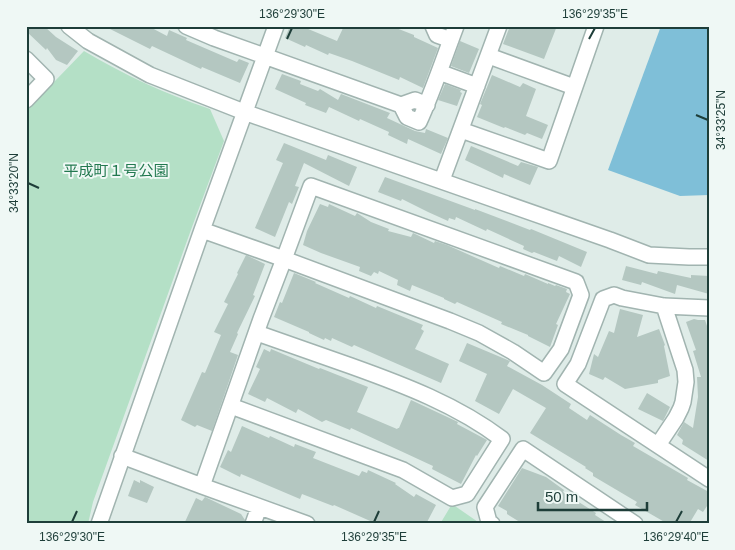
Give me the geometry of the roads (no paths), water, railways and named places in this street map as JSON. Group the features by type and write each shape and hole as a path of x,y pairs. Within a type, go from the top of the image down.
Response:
{"street":[{"path":"69,26 88,41 150,75 244,112 442,180 649,255 709,257"},
{"path":"186,26 214,38 401,105 407,117 419,122 453,33 437,35 433,26"},
{"path":"99,524 276,26"},
{"path":"442,180 499,26"},
{"path":"461,130 548,161 596,26"},
{"path":"488,56 574,87"},
{"path":"26,60 46,78 26,100"},
{"path":"439,72 477,86"},
{"path":"202,230 284,259 440,317 479,333 513,352 544,373 561,348 581,294 576,282 311,186 284,259 257,333 202,486"},
{"path":"709,308 664,306 614,295 603,299 580,360 565,384 709,479"},
{"path":"658,445 676,418 683,402 686,382 664,306"},
{"path":"231,406 396,467 452,498 467,494 502,439 490,430 422,392 257,333"},
{"path":"492,524 489,522 484,507 523,449 635,524"},
{"path":"122,456 307,524"},
{"path":"253,524 259,507"}],"water":[{"path":"661,26 709,26 709,195 680,196 608,170"}],"park label":[{"name":"平成町１号公園","path":"116,170"}]}
